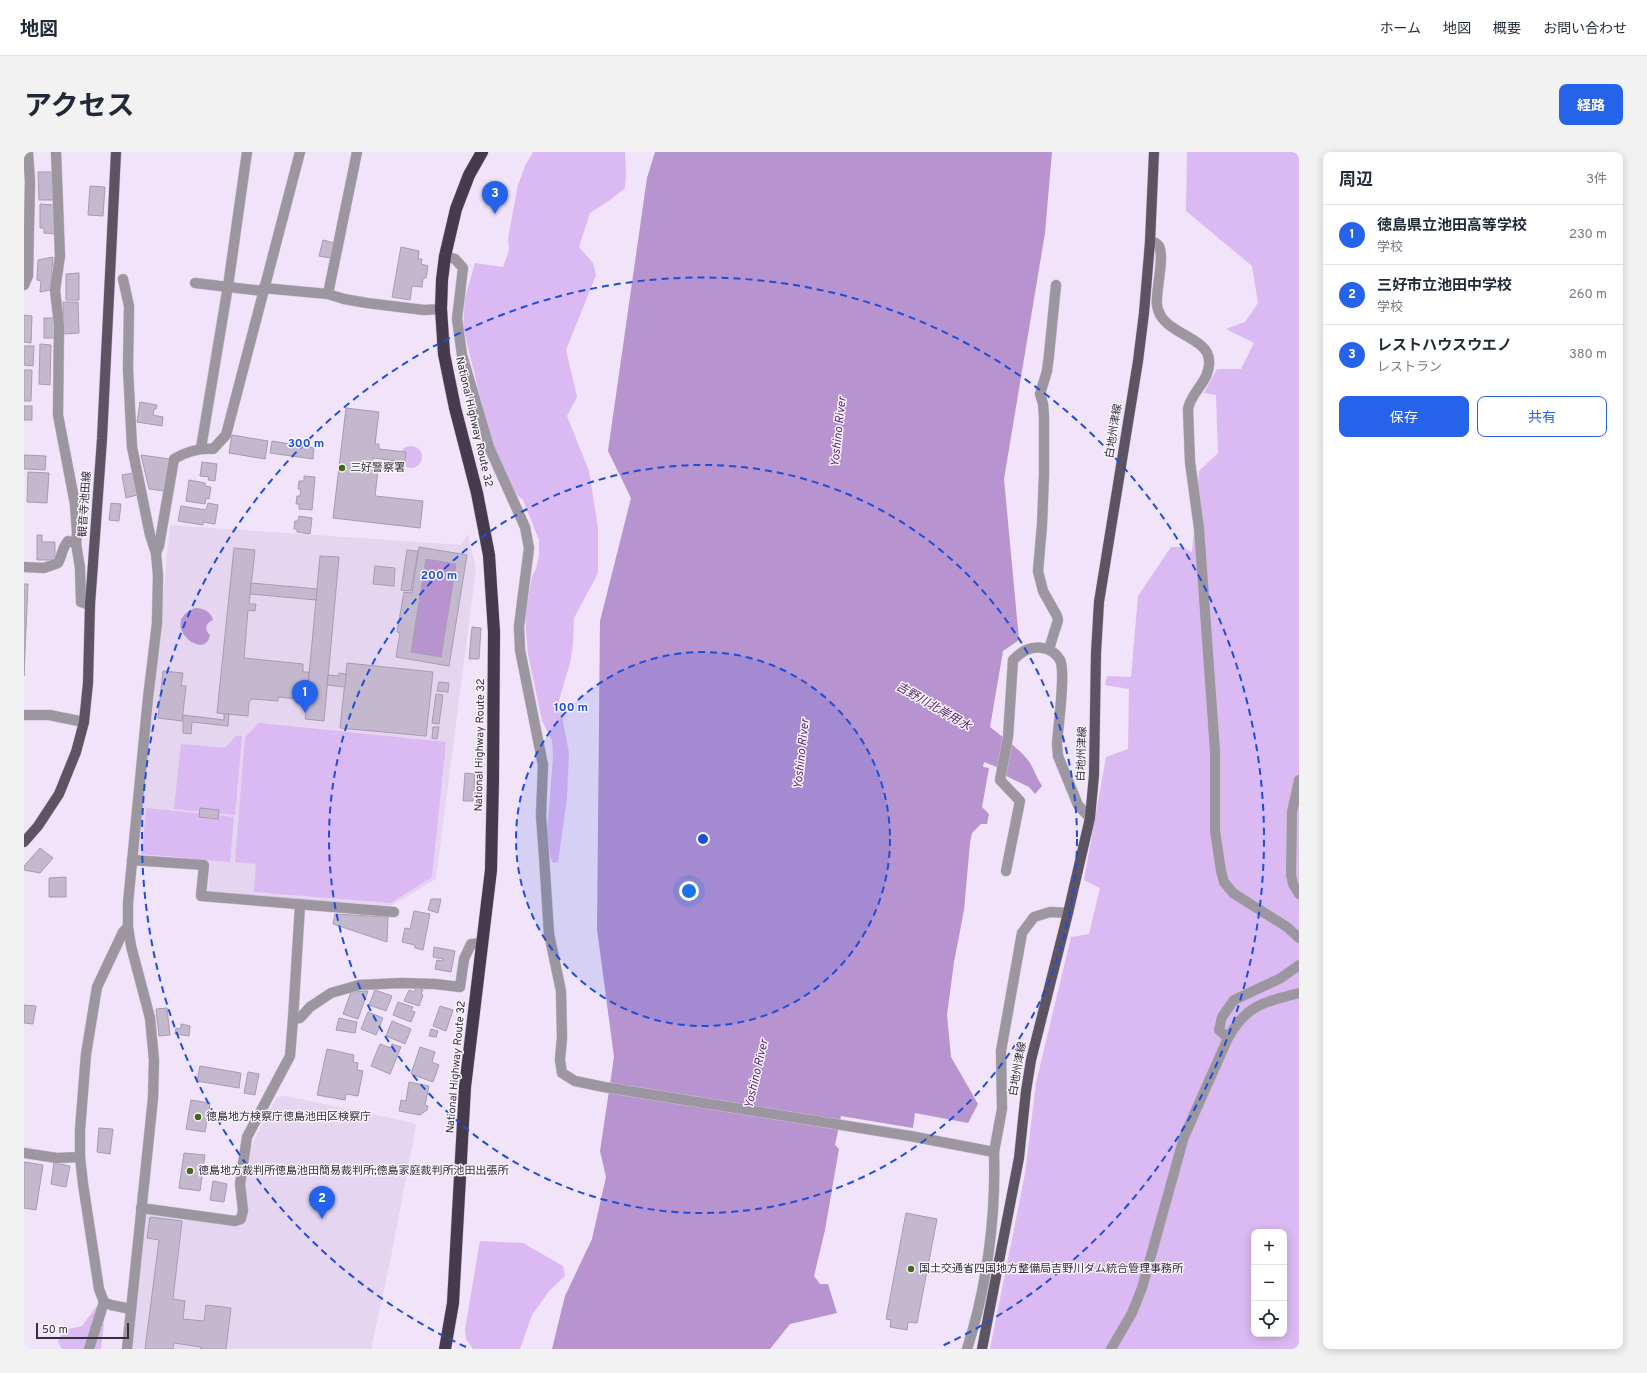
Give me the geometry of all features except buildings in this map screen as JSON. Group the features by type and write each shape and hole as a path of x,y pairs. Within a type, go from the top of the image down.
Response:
{"highway":[{"name":"National Highway Route 32","path":"445,1349 453,1303 465,1087 491,870 494,632 490,555 477,493 455,408 444,354 441,309 445,256 456,209 469,175 482,152"}],"main road":[{"name":"観音寺池田線","path":"24,842 38,826 59,794 76,752 84,722 88,683 90,606 102,439 116,152"},
{"name":"白地州津線","path":"982,1349 1019,1158 1031,1060 1090,818 1094,775 1096,653 1099,602 1138,361 1144,313 1150,242 1154,152"}],"street":[{"path":"24,285 28,276 30,181 28,152"},
{"path":"56,152 60,256 55,290 59,325 58,415 75,504 77,533 76,543 80,568 81,602 90,606"},
{"path":"201,448 228,286 247,152"},
{"path":"156,553 174,459 183,454 201,448 213,449 226,435 300,152"},
{"path":"328,294 357,152"},
{"path":"1150,242 1157,243 1160,246 1161,259 1157,306 1162,318 1178,332 1204,348 1208,353 1209,361 1207,377 1189,402 1188,410 1190,462 1199,528 1215,751 1215,831 1221,871 1224,882 1233,893 1287,927 1299,938"},
{"path":"445,256 455,259 463,268 457,319 462,356 489,447 525,527 529,548 519,626 520,650 543,764 541,816 549,934 561,991 562,1073 566,1077 575,1081 604,1087 910,1136 994,1152"},
{"path":"123,279 129,306 128,369 132,447 150,535 156,553 158,576 157,623 148,698 128,903 128,927 131,946 150,1018 154,1060 153,1098 127,1349"},
{"path":"195,283 263,290 328,294 344,299 377,304 424,310 441,309"},
{"path":"1049,649 1058,620 1043,591 1038,571 1044,475 1044,416 1040,394 1047,371 1056,284"},
{"path":"24,566 44,568 58,563 62,555 63,547 68,542 76,543"},
{"path":"1006,871 1020,801 1000,780 1008,737 1013,660 1023,650 1037,647 1049,649 1060,659 1062,665 1057,739 1058,756 1078,805 1090,818"},
{"path":"24,715 49,715 84,722"},
{"path":"1299,780 1292,812 1292,875 1294,884 1299,894"},
{"path":"132,860 204,865 201,896 394,912"},
{"path":"142,1208 235,1221 240,1219 243,1210 240,1184 247,1137 290,1056 294,1019 300,905"},
{"path":"967,1349 985,1279 995,1183 994,1152 1002,1109 1001,1051 1022,933 1034,917 1050,912 1068,913"},
{"path":"89,1349 104,1302 99,1289 80,1157 80,1130 86,1054 96,987 123,932 128,927"},
{"path":"294,1019 300,1018 310,1007 331,993 359,986 401,983 435,984 460,987 464,959 471,944 482,943"},
{"path":"1228,1038 1219,1030 1219,1024 1234,1000 1281,978 1299,966"},
{"path":"1110,1349 1132,1313 1142,1288 1184,1137 1228,1038 1237,1022 1257,1006 1299,993"},
{"path":"24,1153 57,1158 80,1157"},
{"path":"104,1302 131,1309"}],"shaded area":[{"path":"533,152 625,152 626,175 625,188 590,213 579,247 593,263 596,275 566,350 577,397 567,416 589,471 598,528 598,573 574,618 573,644 570,663 559,700 569,753 567,798 558,862 553,863 550,857 547,831 553,758 552,740 542,721 528,654 525,618 532,576 536,569 539,556 539,540 523,500 515,493 491,441 463,327 465,298 475,263 503,267 509,250 508,238 518,185 525,166"},
{"path":"1187,152 1299,152 1299,1349 990,1349 1025,1174 1036,1083 1071,937 1089,934 1100,888 1084,880 1106,757 1128,749 1129,689 1105,685 1107,676 1131,677 1138,596 1171,547 1182,547 1192,552 1199,471 1218,453 1216,395 1204,393 1217,369 1241,369 1254,343 1226,329 1245,322 1258,303 1252,266 1186,211"},
{"path":"411,446 419,449 422,457 419,465 411,468 403,465 400,457 403,449"},
{"path":"170,525 461,545 468,534 476,569 436,879 391,906 208,892 210,862 138,857"},
{"path":"259,723 446,742 432,877 391,903 254,892 256,864 235,862 245,737"},
{"path":"236,736 242,736 235,815 174,809 181,744 225,748"},
{"path":"146,808 234,817 230,862 142,854"},
{"path":"286,1096 414,1123 416,1126 389,1267 371,1349 132,1349 147,1212 243,1224 247,1213 244,1179 249,1150 277,1097"},
{"path":"480,1241 523,1243 563,1266 565,1276 549,1291 532,1315 520,1349 473,1349 466,1339 465,1329"},
{"path":"97,1306 104,1324 101,1349 62,1349 58,1342 63,1330 82,1326"}],"water":[{"path":"655,152 1052,152 1045,233 1004,479 1019,640 1003,651 990,727 1022,753 1032,766 1042,786 1035,794 1029,787 1006,776 1007,771 984,762 983,767 989,768 982,807 989,814 987,824 981,824 972,833 964,910 954,962 947,1015 951,1057 978,1104 968,1123 915,1113 913,1128 841,1116 835,1145 839,1149 825,1230 814,1276 820,1284 828,1284 837,1313 790,1324 770,1349 552,1349 565,1296 592,1239 606,1177 600,1151 614,1057 597,929 600,621 631,498 608,451 647,178"},
{"path":"426,559 456,564 441,657 411,652"},
{"path":"195,608 207,611 213,620 208,623 206,627 210,635 206,642 200,645 193,643 186,638 182,631 181,622 185,615"}],"place":[{"name":"レストハウスウエノ","path":"495,214"},
{"name":"三好警察署","path":"342,468"},
{"name":"徳島県立池田高等学校","path":"305,713"},
{"name":"徳島地方検察庁徳島池田区検察庁","path":"198,1117"},
{"name":"徳島地方裁判所徳島池田簡易裁判所;徳島家庭裁判所池田出張所","path":"190,1171"},
{"name":"三好市立池田中学校","path":"322,1219"},
{"name":"国土交通省四国地方整備局吉野川ダム統合管理事務所","path":"911,1269"}],"water label":[{"name":"Yoshino River","path":"839,432"},
{"name":"吉野川北岸用水","path":"933,707"},
{"name":"Yoshino River","path":"802,754"},
{"name":"Yoshino River","path":"757,1074"}]}
